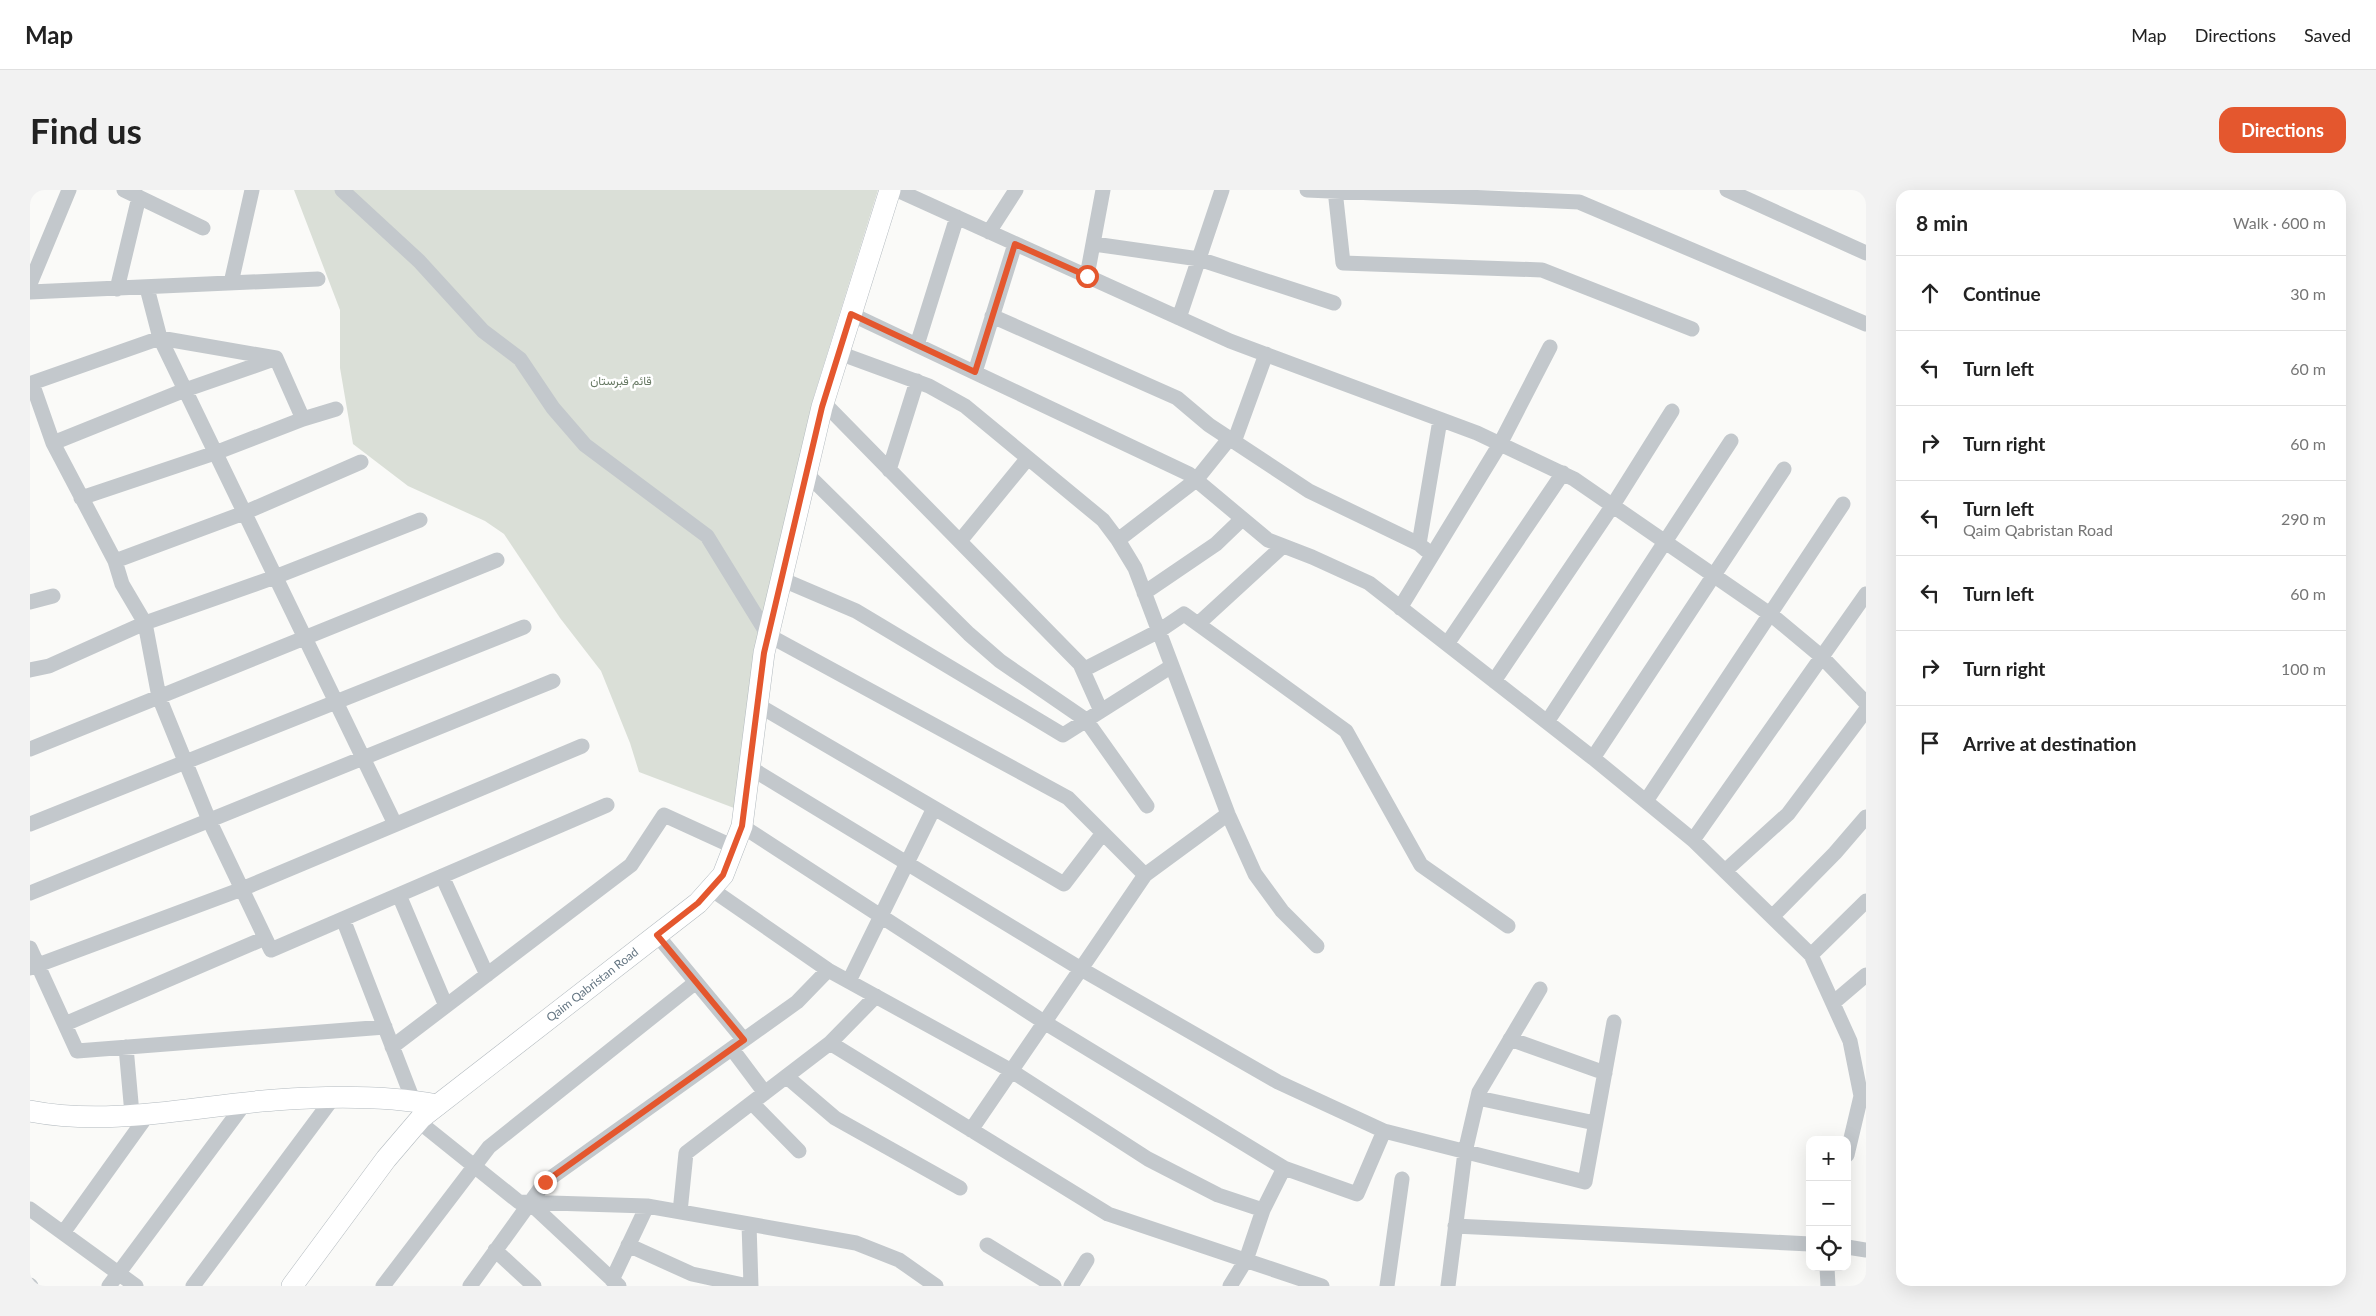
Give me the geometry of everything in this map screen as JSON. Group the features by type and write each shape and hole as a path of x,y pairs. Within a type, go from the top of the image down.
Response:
{"street":[{"path":"30,284 69,190"},
{"path":"124,190 203,228"},
{"path":"231,283 252,190"},
{"path":"342,190 419,261 483,331 520,359 554,408 585,445 707,536 768,635 1068,798 1145,875"},
{"name":"Qaim Qabristan Road","path":"292,1286 386,1159 416,1111 438,1105 698,903 723,875 742,826 768,635 823,402 890,190"},
{"path":"897,190 1179,318 1266,354 1500,444 1563,473 1613,505 1770,614 1822,657 1866,703"},
{"path":"989,232 1016,190"},
{"path":"1087,276 1103,190"},
{"path":"1179,318 1222,190"},
{"path":"1307,190 1579,202 1866,324"},
{"path":"1727,190 1866,253"},
{"path":"1335,191 1343,263 1542,270 1692,328"},
{"path":"117,289 138,197"},
{"path":"917,345 957,217"},
{"path":"975,372 1015,244"},
{"path":"1094,244 1199,258 1334,303"},
{"path":"30,292 318,279"},
{"path":"148,288 160,338 395,824"},
{"path":"851,314 1189,474 1268,540 1352,574 1369,584 1594,758 1693,840 1811,955 1860,1060 1861,1096 1851,1138"},
{"path":"992,316 1178,398 1232,440 1309,491 1418,544 1432,555"},
{"path":"276,358 160,338 31,379 53,444 115,561 122,584 145,623 159,697 210,820 271,950 607,805"},
{"path":"1400,608 1500,444 1550,346"},
{"path":"839,353 918,381 965,406 1103,520 1135,568 1228,814 1255,874 1282,911 1317,946"},
{"path":"1118,540 1196,480 1232,440 1266,354"},
{"path":"53,444 185,390 276,358"},
{"path":"276,358 303,419"},
{"path":"889,470 918,381"},
{"path":"823,402 1080,664 1101,710"},
{"path":"81,498 215,453 303,419 336,409"},
{"path":"1494,681 1613,505 1672,411"},
{"path":"1418,544 1440,420"},
{"path":"1547,722 1731,441"},
{"path":"960,541 1028,458"},
{"path":"115,561 244,513 361,462"},
{"path":"1594,758 1784,469"},
{"path":"806,472 969,634 1000,660 1086,720 1147,806"},
{"path":"1446,644 1563,473"},
{"path":"1646,801 1843,504"},
{"path":"1144,593 1216,544 1242,519"},
{"path":"30,670 49,666 145,623 275,577 420,520"},
{"path":"1198,624 1283,546"},
{"path":"30,749 497,560"},
{"path":"781,579 856,611 1063,735 1172,666"},
{"path":"1693,840 1866,594"},
{"path":"30,602 53,596"},
{"path":"1083,670 1159,631 1184,614 1346,731 1421,866 1508,926"},
{"path":"30,824 524,627"},
{"path":"30,893 553,681"},
{"path":"758,705 1064,884 1103,833"},
{"path":"1725,871 1788,814 1866,710"},
{"path":"34,966 242,889 582,746"},
{"path":"750,767 1080,969 1278,1082 1384,1132 1585,1182 1614,1022"},
{"path":"849,981 934,808"},
{"path":"971,1130 1010,1070 1145,875 1228,814"},
{"path":"392,1047 631,865 664,815 734,847"},
{"path":"1772,917 1835,853 1866,817"},
{"path":"742,826 1044,1022 1284,1168 1357,1194 1384,1132"},
{"path":"442,876 487,975"},
{"path":"711,889 828,970 1010,1070 1148,1158 1218,1195 1263,1210"},
{"path":"399,895 446,1006"},
{"path":"1811,955 1866,901"},
{"path":"343,919 416,1111 474,1165 519,1202 647,1206 856,1243 899,1260 936,1286"},
{"path":"657,935 696,982 738,1045 765,1093"},
{"path":"64,1024 265,938"},
{"path":"30,948 34,966 77,1051 385,1027"},
{"path":"470,1286 545,1182 797,1002 828,970"},
{"path":"1833,1003 1866,975"},
{"path":"383,1286 489,1147 696,982"},
{"path":"1448,1286 1465,1152 1479,1092 1540,989"},
{"path":"680,1212 686,1153 830,1043 876,996"},
{"path":"1510,1039 1605,1073"},
{"path":"830,1043 1108,1214 1322,1286"},
{"path":"63,1233 141,1114 126,1047"},
{"path":"787,1076 835,1118 960,1188"},
{"path":"30,1111 87,1117 141,1114 245,1103 333,1098 416,1111"},
{"path":"193,1286 333,1098"},
{"path":"1478,1098 1595,1123"},
{"path":"110,1286 245,1103"},
{"path":"752,1103 799,1152"},
{"path":"1230,1286 1246,1260 1263,1210 1284,1168"},
{"path":"1387,1286 1402,1179"},
{"path":"529,1202 616,1283 628,1245 647,1206"},
{"path":"30,1209 136,1286"},
{"path":"628,1245 692,1274 749,1286 749,1224"},
{"path":"1456,1226 1806,1244"},
{"path":"987,1245 1054,1286"},
{"path":"1851,1248 1866,1250"},
{"path":"495,1250 534,1286"},
{"path":"1071,1286 1087,1260"},
{"path":"1827,1271 1828,1286"}],"green space":[{"name":"قائم قبرستان","path":"294,190 878,190 814,396 759,629 734,808 639,772 630,743 601,671 560,618 504,534 485,521 408,486 353,444 340,368 340,310"}],"route":[{"path":"545,1182 744,1040 657,935 698,903 723,875 742,826 764,653 822,407 851,314 975,372 1015,244 1087,276"}]}
